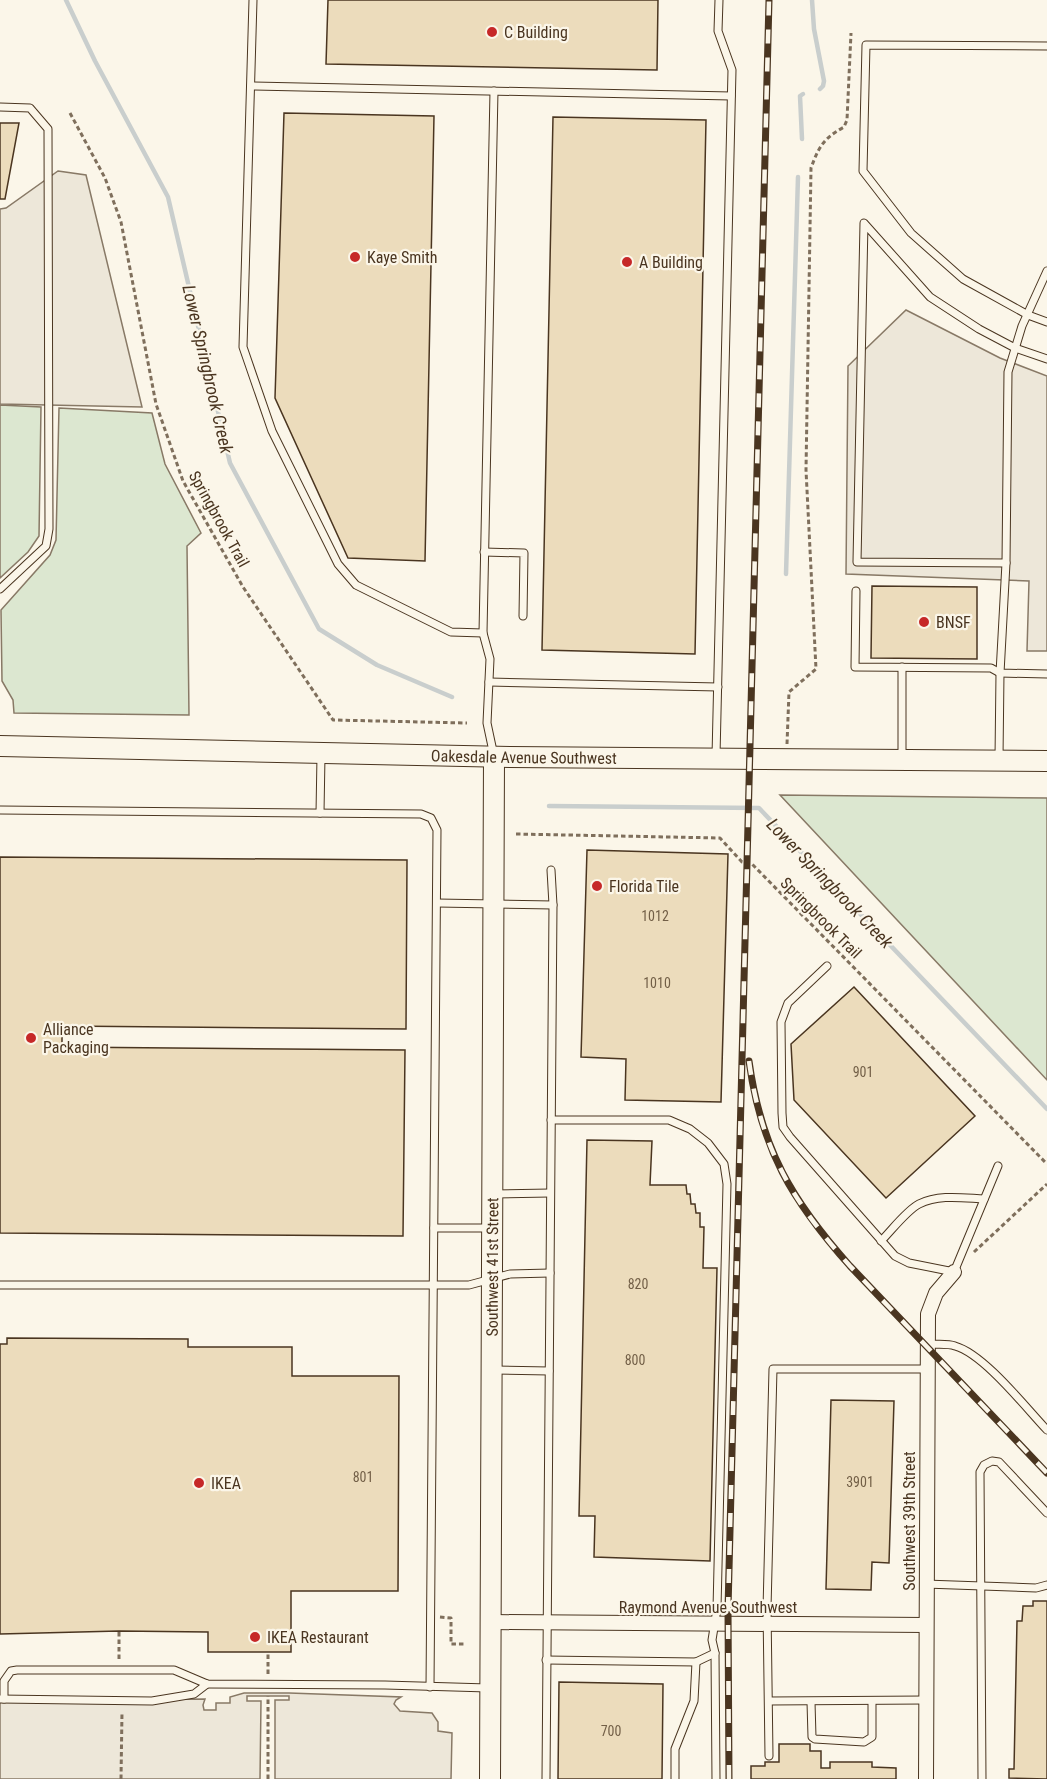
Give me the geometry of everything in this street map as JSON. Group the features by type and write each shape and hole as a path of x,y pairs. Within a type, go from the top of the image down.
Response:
{"street":[{"name":"Oakesdale Avenue Southwest","path":"0,746 494,757 1047,761"},
{"name":"Southwest 41st Street","path":"490,1779 494,757"},
{"name":"Southwest 39th Street","path":"926,1779 925,1584 928,1314 936,1293 954,1272"},
{"name":"Raymond Avenue Southwest","path":"491,1622 926,1624"}],"lane":[{"path":"253,0 243,347 272,430 338,564 356,585 451,632 483,633"},
{"path":"716,759 732,70 718,31 719,0"},
{"path":"1047,46 866,45 863,171 911,233 963,279 1028,315 1047,322"},
{"path":"250,86 731,96"},
{"path":"494,91 483,633 490,659 487,723 494,757"},
{"path":"0,107 30,108 48,129 49,529 46,546 0,589"},
{"path":"1006,563 857,562 864,223 930,297 1015,348 1047,359"},
{"path":"999,761 1000,673 1006,563 1008,372 1015,348 1047,271"},
{"path":"484,552 524,553 523,616"},
{"path":"856,591 855,667 991,668 1000,673 1047,674"},
{"path":"902,667 902,760"},
{"path":"489,682 718,687"},
{"path":"320,813 321,753"},
{"path":"0,810 422,814 430,818 437,830 430,1687"},
{"path":"546,1779 553,905 551,870"},
{"path":"437,903 494,902 553,905"},
{"path":"827,966 788,1003 781,1023 783,1127 895,1256 909,1263 954,1272 998,1166"},
{"path":"551,1120 669,1120 690,1129 708,1143 724,1164 727,1184 716,1623 712,1640 715,1653 716,1779"},
{"path":"493,1194 550,1193"},
{"path":"881,1241 917,1205 949,1197 984,1199"},
{"path":"434,1228 492,1228"},
{"path":"0,1286 469,1285 510,1274 550,1273"},
{"path":"927,1344 954,1346 969,1352 986,1365 1047,1431"},
{"path":"769,1756 768,1623 773,1369 927,1369"},
{"path":"492,1370 549,1371"},
{"path":"982,1779 980,1472 984,1465 992,1461 999,1462 1047,1513"},
{"path":"925,1584 1036,1587 1047,1585"},
{"path":"546,1660 696,1662 715,1653"},
{"path":"675,1779 675,1749 694,1701 696,1662"},
{"path":"207,1684 194,1694 152,1701 2,1699 4,1681 11,1671 17,1670 174,1670 207,1684 491,1689"},
{"path":"769,1701 925,1700"},
{"path":"811,1702 812,1737 815,1740 864,1742 872,1737 872,1701"}],"path":[{"path":"787,760 786,730 789,692 816,669 806,470 811,168 818,148 829,135 844,127 847,120 851,33"},
{"name":"Springbrook Trail","path":"70,113 105,178 121,222 156,404 183,481 243,587 333,720 467,723"},
{"name":"Springbrook Trail","path":"516,834 720,838 742,862 752,864 1047,1164"},
{"path":"954,1272 1047,1184"},
{"path":"440,1617 451,1618 451,1644 466,1644"},
{"path":"119,1631 119,1660"},
{"path":"268,1652 268,1675"},
{"path":"268,1696 268,1779"},
{"path":"121,1779 122,1712"}],"green space":[{"path":"0,405 41,407 39,536 28,552 0,578"},
{"path":"59,408 152,413 165,464 201,533 187,546 189,715 14,713 13,700 2,681 1,610 50,555 56,540"},
{"path":"780,795 1047,798 1047,1080"}],"shaded area":[{"path":"58,171 86,175 142,407 0,404 0,209 6,208"},
{"path":"906,310 1000,358 1047,376 1047,651 1027,651 1029,581 846,574 848,366"},
{"path":"244,1693 401,1697 394,1704 400,1711 432,1713 438,1722 438,1731 452,1733 451,1779 275,1779 275,1700 289,1700 289,1696 247,1696 247,1701 261,1701 260,1779 0,1779 0,1701 205,1699 204,1710 216,1710 216,1703 230,1703 230,1697"}],"building":[{"name":"C Building","path":"328,0 658,0 657,70 326,64"},
{"name":"Kaye Smith","path":"284,113 434,116 425,561 348,558 275,398"},
{"name":"A Building","path":"553,117 706,120 695,654 542,650"},
{"path":"0,123 19,123 5,199 0,199"},
{"name":"BNSF","path":"872,586 977,587 977,659 871,658"},
{"path":"587,850 728,854 721,1102 625,1100 626,1059 581,1057"},
{"name":"Alliance Packaging","path":"0,857 407,860 406,1029 62,1026 62,1047 405,1050 403,1236 0,1233"},
{"path":"854,987 975,1116 886,1198 794,1100 791,1044"},
{"path":"587,1140 652,1141 650,1185 686,1185 691,1204 695,1204 696,1213 700,1213 700,1227 704,1227 703,1268 717,1268 710,1561 594,1557 595,1516 579,1516"},
{"name":"IKEA","path":"7,1338 188,1339 188,1347 292,1347 292,1376 399,1376 398,1591 291,1591 291,1652 208,1652 208,1632 119,1631 0,1634 0,1344 7,1344"},
{"path":"831,1400 894,1401 889,1563 872,1562 871,1590 826,1589"},
{"path":"1033,1601 1047,1601 1047,1779 1009,1778 1009,1769 1014,1769 1017,1621 1022,1621 1023,1606 1033,1606"},
{"path":"559,1682 663,1684 662,1779 558,1779"},
{"path":"779,1744 810,1744 810,1751 821,1751 821,1768 830,1768 830,1762 872,1762 872,1767 896,1768 896,1779 751,1779 751,1766 765,1766 765,1762 779,1762"}],"waterway":[{"name":"Lower Springbrook Creek","path":"66,0 95,61 168,197 230,463 319,629 377,665 452,697"},
{"path":"812,0 814,29 824,81 820,89"},
{"path":"802,139 800,96 803,94"},
{"path":"786,574 798,177"},
{"name":"Lower Springbrook Creek","path":"549,806 759,808 1047,1109"}],"railway":[{"path":"729,1779 728,1609 769,0"},
{"path":"749,1061 754,1092 771,1147 782,1172 811,1219 850,1266 1047,1473"}],"place":[{"name":"C Building","path":"492,32"},
{"name":"Kaye Smith","path":"355,257"},
{"name":"A Building","path":"627,262"},
{"name":"BNSF","path":"924,622"},
{"name":"Florida Tile","path":"597,886"},
{"name":"Alliance Packaging","path":"31,1038"},
{"name":"IKEA","path":"199,1483"},
{"name":"IKEA Restaurant","path":"255,1637"}]}
